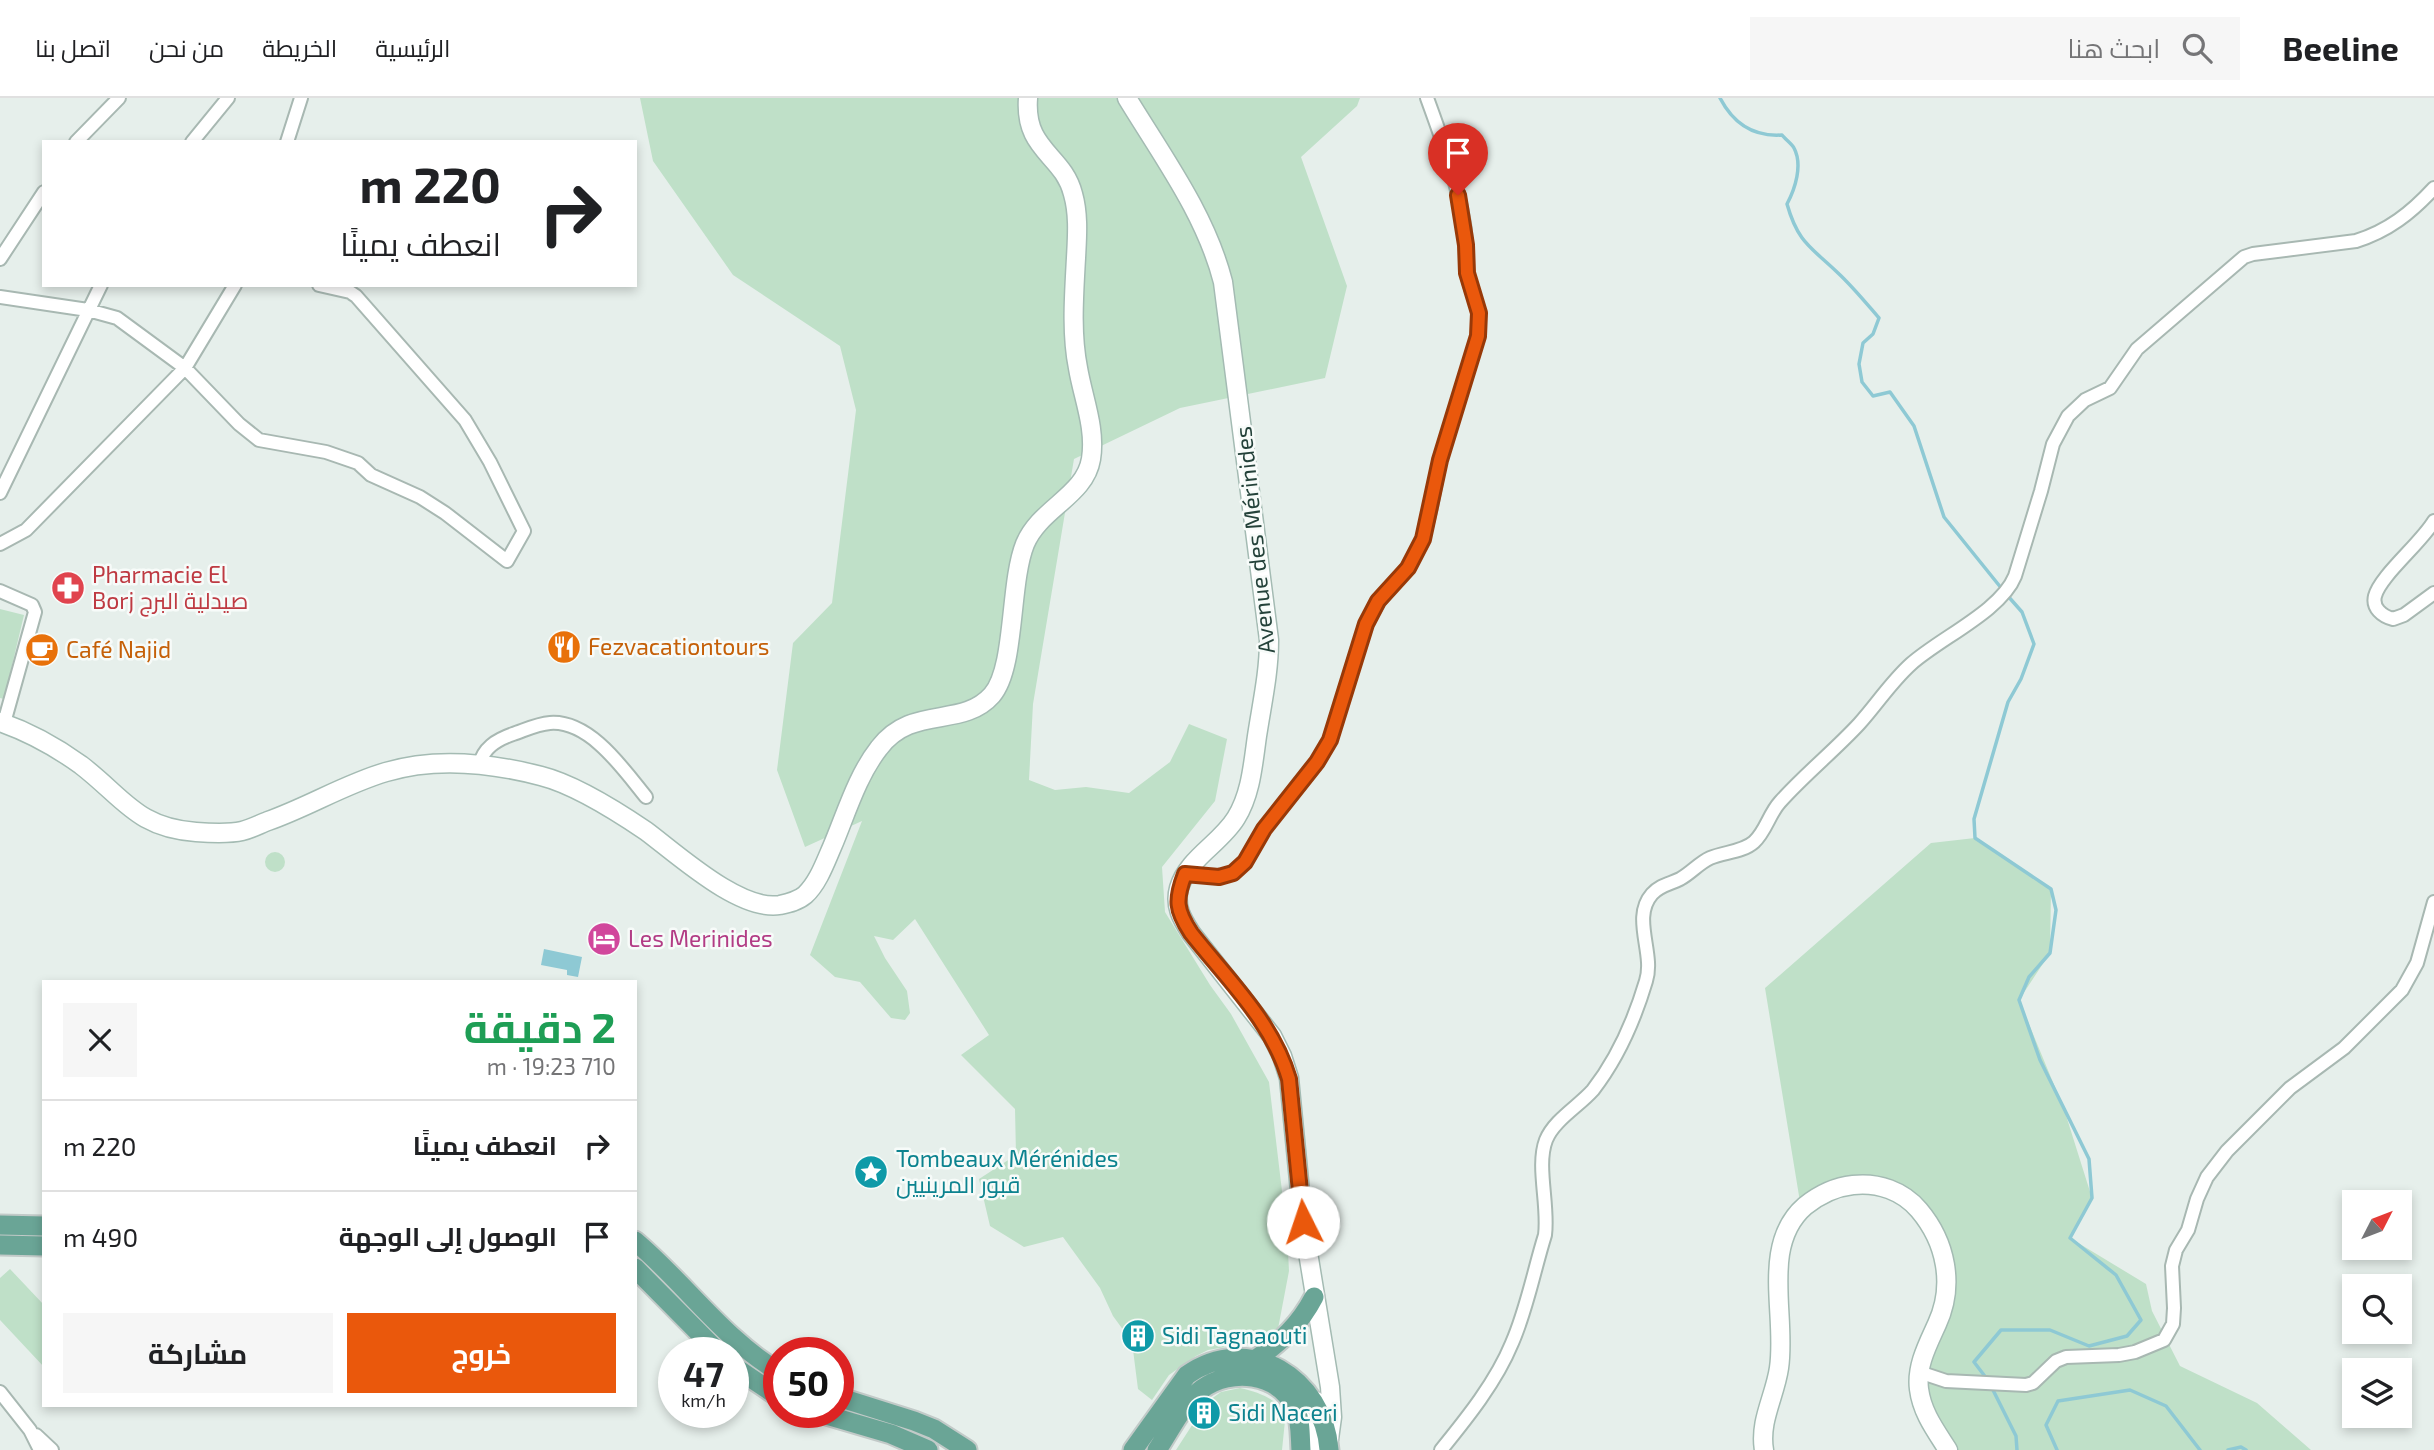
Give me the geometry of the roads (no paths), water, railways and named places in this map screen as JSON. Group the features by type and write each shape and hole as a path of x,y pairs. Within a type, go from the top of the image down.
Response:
{"main road":[{"path":"2,722 40,739 69,757 143,818 164,827 197,832 242,831 279,818 374,776 409,766 435,763 479,766 526,773 565,784 642,828 706,877 759,904 776,906 798,900 812,886 823,867 866,766 881,745 894,732 911,722 965,712 982,704 994,693 1005,667 1017,573 1023,549 1031,531 1050,510 1070,495 1084,478 1091,459 1091,426 1077,365 1073,307 1077,227 1073,194 1062,172 1036,141 1027,111 1028,98"},
{"name":"Avenue des Mérinides","path":"1127,98 1202,222 1223,282 1269,640 1269,669 1249,787 1243,805 1235,820 1185,874 1177,902 1180,916 1191,933 1272,1036 1289,1079 1303,1222 1332,1404 1323,1448"},
{"path":"1764,1450 1762,1440 1765,1419 1777,1380 1780,1356 1779,1277 1786,1231 1800,1210 1823,1193 1837,1187 1862,1184 1885,1187 1901,1195 1917,1208 1941,1242 1946,1274 1944,1303 1919,1372 1918,1386 1924,1411 1948,1450"},
{"path":"0,1225 42,1226"},
{"path":"637,1243 738,1342 763,1362"},
{"path":"0,1245 42,1246"},
{"path":"637,1270 703,1337"},
{"path":"1256,1359 1296,1326 1314,1297"},
{"path":"1133,1450 1188,1375 1219,1359 1242,1357 1256,1359 1288,1374 1305,1391 1315,1406 1323,1448"},
{"path":"1315,1406 1325,1364"},
{"path":"1157,1450 1196,1394 1221,1379 1238,1376 1269,1382 1290,1399 1298,1416 1301,1450"},
{"path":"854,1402 934,1429 967,1450"},
{"path":"854,1423 891,1434 928,1450"}],"street":[{"path":"78,140 119,98"},
{"path":"194,140 228,98"},
{"path":"288,140 301,98"},
{"path":"1185,874 1219,877 1233,873 1245,862 1264,829 1317,762 1330,740 1366,624 1378,601 1408,568 1423,539 1440,460 1480,322 1477,301 1467,273 1466,245 1458,195 1445,147 1427,98"},
{"path":"1441,1450 1471,1412 1511,1346 1518,1329 1545,1235 1547,1220 1543,1155 1546,1139 1603,1076 1639,1002 1650,965 1643,921 1649,898 1663,884 1676,881 1710,858 1748,847 1756,840 1780,802 1859,724 1879,697 1912,663 2004,594 2015,576 2059,430 2077,407 2110,387 2137,349 2244,257 2370,237 2409,215 2434,188"},
{"path":"0,259 42,195"},
{"path":"0,493 100,287"},
{"path":"0,544 26,530 185,369 234,287"},
{"path":"0,297 88,310 117,318 185,369 239,424 259,440 326,452 359,463 371,475 419,497 445,513 508,561 524,531 465,419 356,296 328,287"},
{"path":"2434,521 2417,545 2382,584 2375,594 2374,604 2380,613 2393,619 2404,615 2434,593"},
{"path":"0,591 32,605 35,612 2,722"},
{"path":"479,766 486,748 503,737 551,723 570,726 593,737 618,762 646,797"},
{"path":"1919,1372 1940,1380 2006,1385 2033,1383 2056,1361 2066,1357 2119,1355 2135,1352 2164,1340 2173,1324 2172,1266 2207,1177 2227,1151 2290,1088 2344,1048 2402,990 2417,963 2434,902"},
{"path":"0,1392 30,1430 52,1450"},
{"path":"30,1430 40,1450"}],"water":[{"path":"544,949 582,957 578,977 567,975 567,970 541,965"}],"waterway":[{"path":"1720,98 1731,115 1745,127 1762,134 1782,135 1794,148 1798,169 1787,204 1796,228 1806,243 1849,284 1879,318 1873,334 1863,343 1859,364 1862,382 1873,396 1890,392 1914,426 1944,517 2002,589"},
{"path":"1987,1379 1974,1362 2001,1330 2050,1330 2089,1346 2127,1336 2141,1320 2116,1275 2070,1238 2092,1198 2089,1159 2040,1060 2019,1000 2029,977 2050,953 2056,910 2051,889 1975,838 1974,819 2008,702 2021,679 2034,644 2022,612 2007,595"},
{"path":"1991,1386 2016,1436 2017,1450"},
{"path":"2057,1450 2046,1425 2058,1401 2130,1390 2166,1406 2200,1450"},
{"path":"2228,1450 2241,1447 2246,1450"}],"place":[{"name":"Pharmacie El Borj صيدلية البرج","path":"68,588"},
{"name":"Fezvacationtours","path":"564,647"},
{"name":"Café Najid","path":"42,650"},
{"name":"Les Merinides","path":"604,939"},
{"name":"Tombeaux Mérénides قبور المرينيين","path":"871,1172"},
{"name":"Sidi Tagnaouti","path":"1138,1336"},
{"name":"Sidi Naceri","path":"1204,1413"}]}
